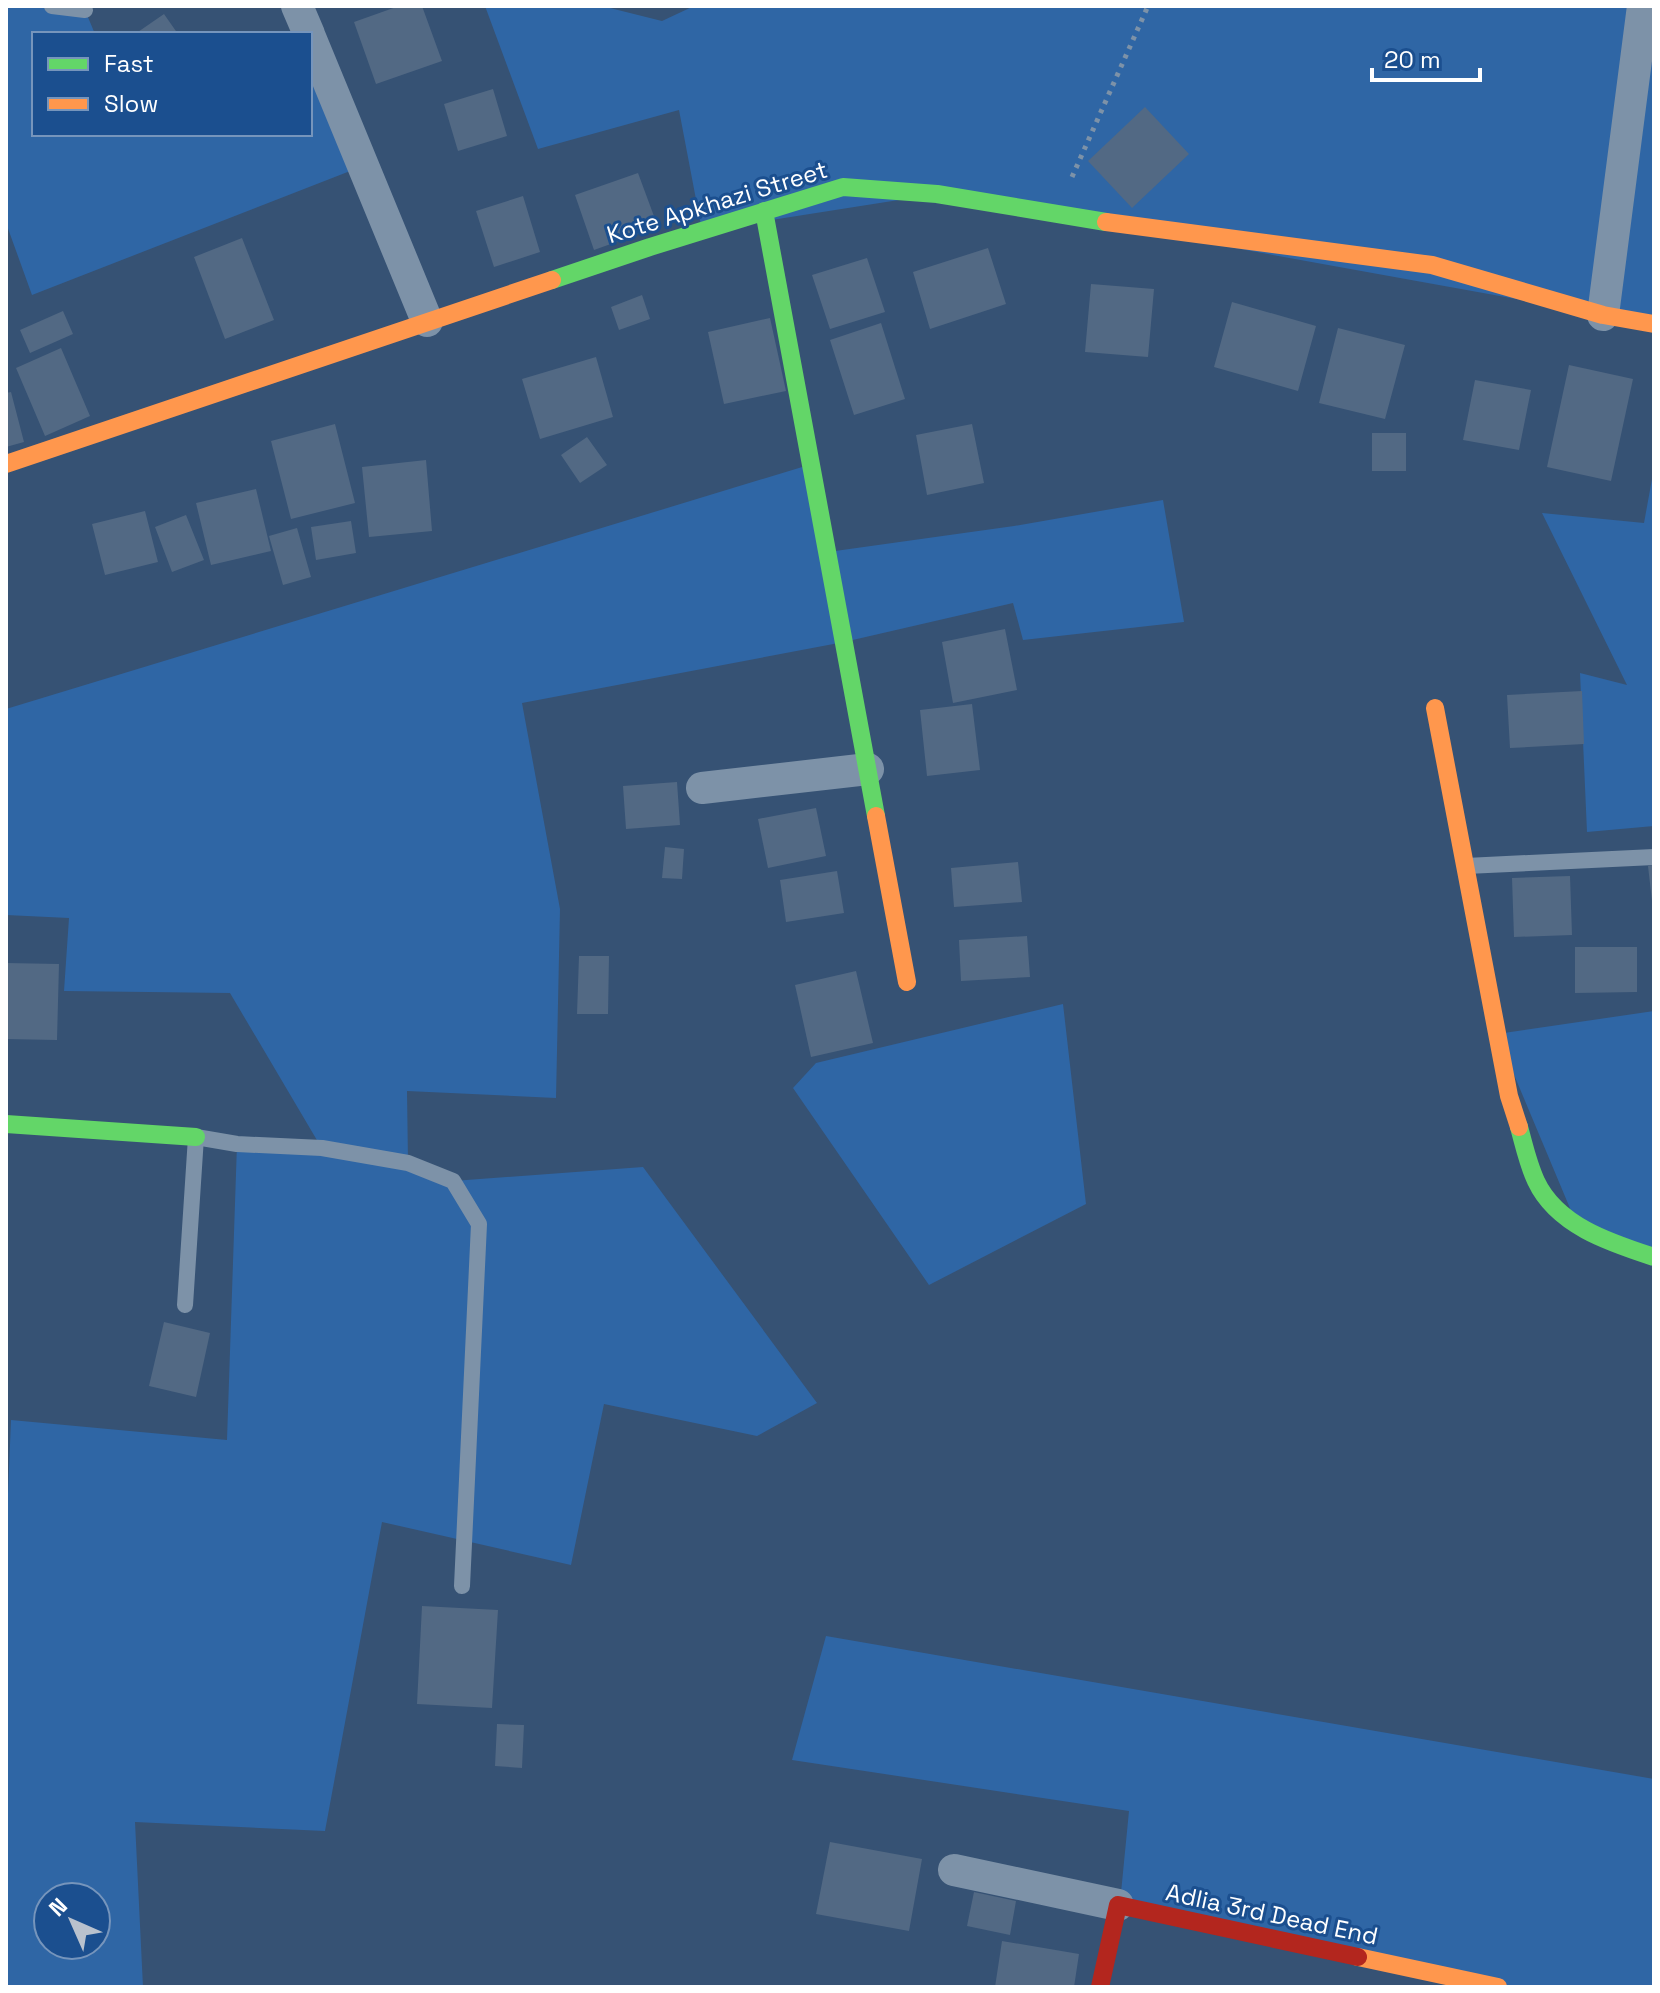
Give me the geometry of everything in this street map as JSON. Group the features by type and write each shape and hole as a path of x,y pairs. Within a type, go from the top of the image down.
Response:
{"street":[{"path":"297,6 307,32"},
{"path":"1603,315 1643,6"},
{"path":"312,43 427,321"},
{"name":"Kote Apkhazi Street","path":"6,464 650,247 843,187 937,194 1132,226 1432,265 1603,315 1654,324"},
{"path":"764,211 907,982"},
{"path":"1435,708 1509,1096 1536,1181 1552,1206 1577,1225 1620,1246 1654,1257"},
{"path":"702,788 868,769"},
{"path":"6,1124 196,1137"},
{"path":"954,1870 1118,1905 1100,1987"},
{"name":"Adlia 3rd Dead End","path":"1118,1905 1498,1987"}],"lane":[{"path":"52,6 85,10"},
{"path":"1465,866 1654,857"},
{"path":"185,1305 196,1137 237,1144 322,1148 408,1163 453,1181 479,1224 462,1586"}],"path":[{"path":"1056,214 1148,6"}],"shaded area":[{"path":"6,6 85,10 94,32 32,32 32,136 312,136 312,79 363,166 32,295 6,223"},
{"path":"485,6 602,6 662,21 694,6 1643,6 1654,29 1654,324 937,194 702,231 679,110 538,149"},
{"path":"812,464 828,552 1014,526 1163,500 1184,622 1023,640 1013,603 844,642 522,703 560,909 556,1098 407,1091 408,1162 453,1181 643,1167 817,1403 757,1436 604,1404 571,1565 382,1522 325,1831 135,1822 143,1987 6,1987 6,1543 11,1420 227,1440 237,1144 321,1147 230,993 64,991 69,918 6,915 6,709"},
{"path":"1654,468 1654,826 1587,832 1580,673 1627,685 1542,513 1644,523"},
{"path":"1063,1004 1086,1204 929,1285 793,1088 816,1063"},
{"path":"1654,1011 1654,1257 1577,1225 1497,1034"},
{"path":"826,1636 1654,1779 1654,1987 1495,1987 1120,1903 1129,1811 792,1760"}],"building":[{"path":"399,6 422,6 442,61 376,84 354,22"},
{"path":"164,14 177,32 138,32"},
{"path":"493,89 507,136 458,151 444,104"},
{"path":"1145,107 1189,154 1132,208 1088,161"},
{"path":"638,173 658,227 594,250 575,195"},
{"path":"523,196 540,252 494,267 476,211"},
{"path":"242,238 274,320 225,339 194,257"},
{"path":"988,248 1006,304 930,329 913,272"},
{"path":"867,258 885,312 830,329 812,275"},
{"path":"1091,284 1154,289 1148,357 1085,352"},
{"path":"642,295 650,319 619,330 611,307"},
{"path":"1232,302 1316,326 1298,391 1214,367"},
{"path":"63,311 73,334 30,353 20,330"},
{"path":"770,318 786,391 724,404 708,332"},
{"path":"881,323 905,399 854,415 830,340"},
{"path":"1338,328 1405,345 1385,419 1319,403"},
{"path":"61,348 90,416 45,436 16,368"},
{"path":"596,357 613,417 540,439 522,379"},
{"path":"1569,365 1633,379 1611,481 1547,467"},
{"path":"1475,380 1531,390 1519,450 1463,440"},
{"path":"11,392 24,442 6,447 6,393"},
{"path":"335,424 355,503 291,519 271,441"},
{"path":"972,424 984,483 927,495 916,435"},
{"path":"1372,433 1406,433 1406,471 1372,471"},
{"path":"587,437 607,465 580,483 561,455"},
{"path":"426,460 432,531 369,537 362,467"},
{"path":"256,489 271,551 211,565 196,503"},
{"path":"145,511 158,562 105,575 92,524"},
{"path":"186,515 204,560 172,572 155,527"},
{"path":"351,521 356,553 316,560 311,527"},
{"path":"297,528 311,577 283,585 269,536"},
{"path":"1005,629 1017,690 953,703 942,642"},
{"path":"1582,691 1584,744 1510,748 1507,695"},
{"path":"972,704 980,770 927,776 920,710"},
{"path":"677,782 680,825 626,829 623,786"},
{"path":"816,808 826,856 768,868 758,819"},
{"path":"665,847 684,849 682,879 662,878"},
{"path":"1018,862 1022,902 954,907 951,868"},
{"path":"1654,865 1654,901 1652,901 1648,866"},
{"path":"837,871 844,913 786,922 780,880"},
{"path":"1570,876 1572,935 1514,937 1512,878"},
{"path":"1027,936 1030,977 961,981 959,940"},
{"path":"1575,947 1637,947 1637,992 1575,993"},
{"path":"579,956 609,956 608,1014 577,1014"},
{"path":"6,963 59,964 57,1040 6,1039"},
{"path":"856,971 873,1043 811,1057 795,985"},
{"path":"164,1322 210,1333 196,1397 149,1386"},
{"path":"422,1606 498,1610 492,1708 417,1704"},
{"path":"497,1724 524,1725 522,1768 495,1766"},
{"path":"830,1842 922,1859 909,1931 816,1914"},
{"path":"974,1892 1016,1901 1010,1935 967,1926"},
{"path":"1002,1941 1079,1954 1074,1987 995,1987"}],"traffic: fast":[{"path":"552,280 843,187 937,194 1106,222"},
{"path":"764,211 876,816"},
{"path":"6,1124 196,1137"},
{"path":"1519,1127 1536,1181 1557,1210 1603,1239 1654,1257"}],"traffic: slow":[{"path":"1106,222 1432,265 1603,315 1654,324"},
{"path":"6,464 552,280"},
{"path":"1435,708 1509,1096 1519,1127"},
{"path":"876,816 907,982"},
{"path":"1358,1957 1498,1987"}],"traffic: jam":[{"path":"1100,1987 1118,1905 1358,1957"}]}
